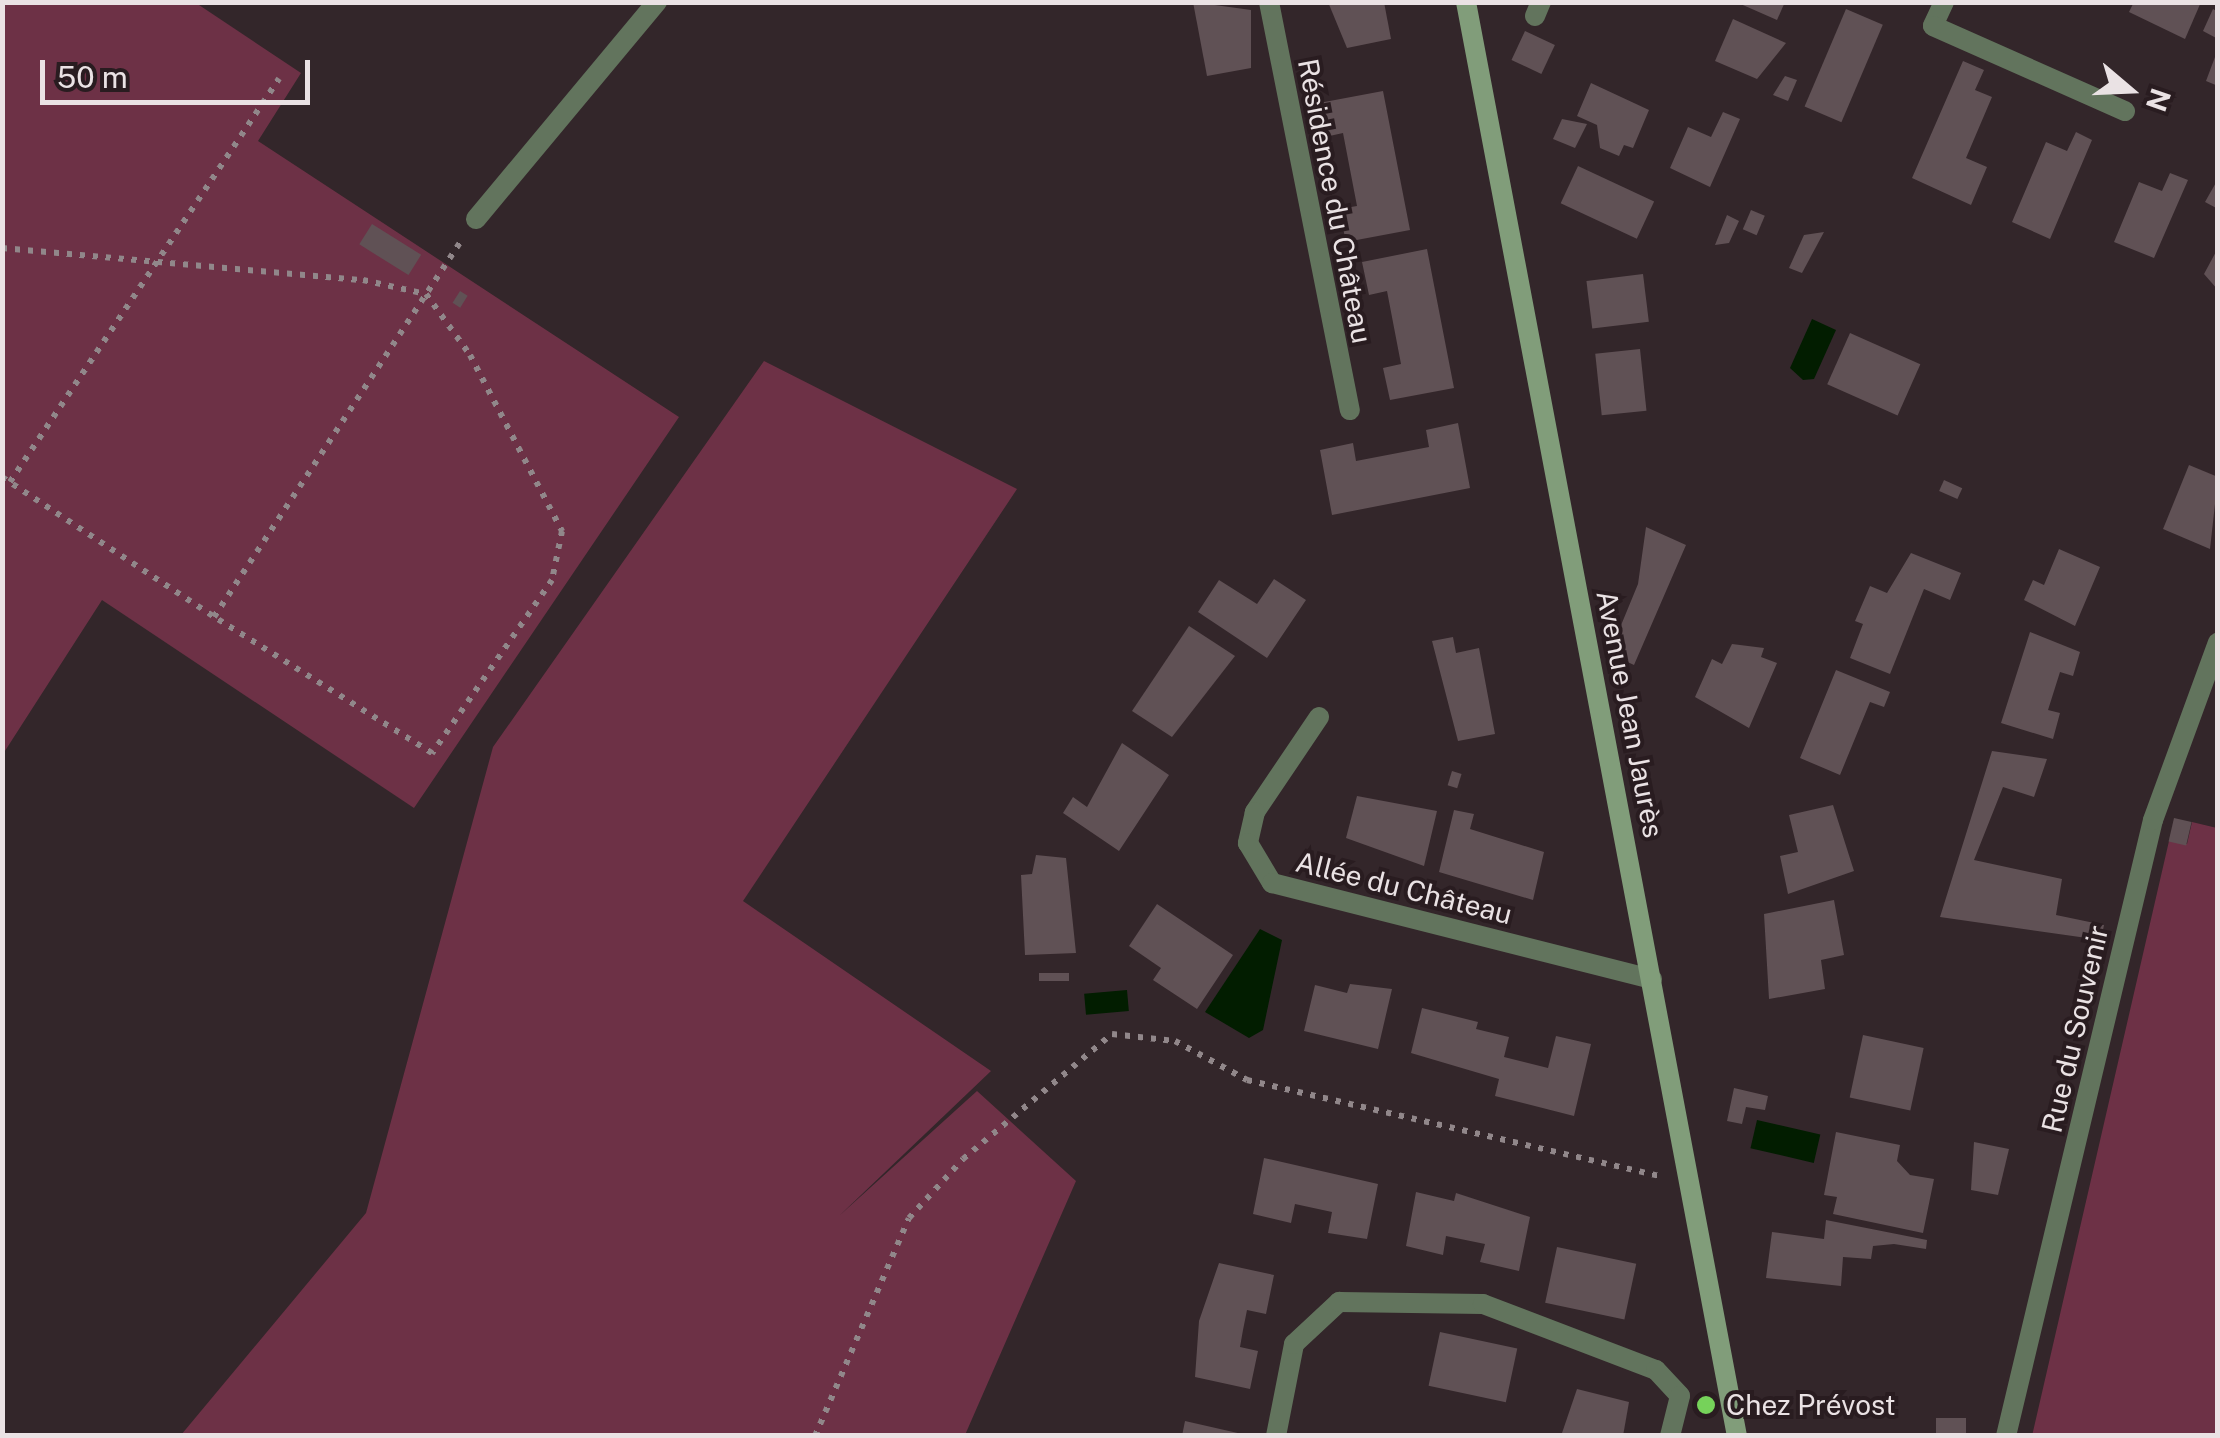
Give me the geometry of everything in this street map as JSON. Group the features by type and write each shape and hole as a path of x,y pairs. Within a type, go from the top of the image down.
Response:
{"main road":[{"name":"Avenue Jean Jaurès","path":"1466,2 1737,1436"}],"street":[{"path":"476,219 657,2"},
{"name":"Résidence du Château","path":"1268,2 1350,410"},
{"path":"1944,2 1934,26 2125,110"},
{"name":"Rue du Souvenir","path":"2006,1436 2153,820 2218,642"},
{"name":"Allée du Château","path":"1319,717 1255,812 1248,844 1272,883 1652,979"},
{"path":"1276,1436 1294,1344 1340,1302 1482,1304 1656,1370 1680,1396 1670,1436"}],"path":[{"path":"280,79 6,480 214,618 432,753 552,580 564,544 551,503 426,294"},
{"path":"214,618 476,219"},
{"path":"2,248 159,259 426,294"},
{"path":"815,1436 910,1218 964,1159 1112,1034 1175,1041 1247,1080 1690,1183"}],"shaded area":[{"path":"2,3 196,3 301,73 258,141 679,417 414,808 102,600 3,754"},
{"path":"1812,319 1836,330 1814,379 1803,380 1790,368"},
{"path":"764,361 1017,489 743,901 991,1071 839,1216 977,1091 1076,1181 965,1435 181,1435 366,1213 493,747"},
{"path":"2192,822 2217,828 2217,1435 2032,1436 2169,841 2187,844"},
{"path":"1260,929 1282,940 1263,1030 1249,1038 1205,1012"},
{"path":"1127,990 1129,1011 1086,1015 1084,994"},
{"path":"1757,1120 1820,1135 1814,1163 1750,1148"}],"building":[{"path":"1193,2 1251,10 1251,68 1207,76"},
{"path":"1328,2 1384,2 1391,39 1347,48"},
{"path":"1736,2 1785,2 1777,20"},
{"path":"2134,2 2201,2 2185,39 2129,12"},
{"path":"1846,9 1883,25 1841,122 1805,107"},
{"path":"2213,9 2218,12 2218,39 2203,31"},
{"path":"1733,19 1786,43 1757,79 1715,61"},
{"path":"1525,31 1555,45 1541,74 1511,60"},
{"path":"2218,49 2218,86 2206,81"},
{"path":"1963,61 1984,70 1975,90 1992,97 1966,158 1987,167 1971,205 1912,178"},
{"path":"1785,76 1797,80 1788,101 1773,95"},
{"path":"1591,83 1649,110 1633,148 1624,145 1619,156 1600,148 1597,125 1577,116"},
{"path":"1383,91 1410,230 1346,242 1339,209 1357,206 1343,133 1325,137 1319,103"},
{"path":"1723,112 1740,119 1710,187 1670,168 1688,127 1711,137"},
{"path":"1562,119 1587,124 1575,148 1553,139"},
{"path":"2076,132 2092,140 2050,239 2012,222 2046,142 2067,151"},
{"path":"1578,166 1654,201 1637,239 1561,203"},
{"path":"2170,173 2188,180 2154,258 2114,242 2139,182 2162,191"},
{"path":"2218,179 2218,209 2205,202"},
{"path":"1751,210 1765,216 1757,235 1743,229"},
{"path":"1727,215 1739,221 1729,243 1715,245"},
{"path":"372,224 421,255 408,275 359,244"},
{"path":"1824,232 1802,273 1789,268 1804,235"},
{"path":"2218,248 2218,290 2204,274"},
{"path":"1427,249 1454,388 1390,400 1383,368 1401,364 1387,291 1369,295 1362,262"},
{"path":"1643,274 1649,322 1592,329 1586,281"},
{"path":"460,291 468,296 460,308 453,303"},
{"path":"1850,333 1920,364 1898,415 1827,384"},
{"path":"1640,349 1646,411 1602,415 1595,354"},
{"path":"1458,423 1470,488 1332,515 1320,450 1353,443 1356,461 1429,447 1426,430"},
{"path":"2189,465 2218,477 2210,549 2163,529"},
{"path":"1944,480 1962,488 1957,499 1939,491"},
{"path":"1646,527 1686,545 1634,665 1621,659 1617,635 1638,584"},
{"path":"2059,549 2100,567 2075,626 2024,600 2033,580 2044,585"},
{"path":"1911,553 1961,573 1950,600 1924,589 1890,674 1850,658 1863,624 1855,621 1870,586 1887,593"},
{"path":"1274,579 1306,600 1267,658 1198,612 1219,580 1257,604"},
{"path":"1189,626 1235,656 1172,737 1132,711"},
{"path":"2030,632 2080,652 2073,676 2060,672 2048,710 2060,713 2053,739 2001,723"},
{"path":"1453,637 1456,653 1479,648 1495,734 1458,741 1432,641"},
{"path":"1732,644 1764,648 1761,657 1777,663 1749,728 1695,697 1712,659 1722,664"},
{"path":"1836,670 1890,692 1884,707 1870,702 1840,775 1800,758"},
{"path":"1122,743 1169,775 1119,851 1063,813 1073,797 1087,807"},
{"path":"1992,751 2047,759 2034,797 2003,787 1974,860 2062,879 2056,915 2104,925 2101,940 1940,917"},
{"path":"1452,771 1462,774 1457,788 1448,785"},
{"path":"1357,796 1437,811 1424,866 1346,838"},
{"path":"1833,805 1854,871 1788,894 1780,856 1798,852 1789,815"},
{"path":"1454,810 1474,814 1470,829 1544,852 1533,900 1439,872"},
{"path":"2174,818 2192,822 2186,845 2169,841"},
{"path":"1036,855 1066,858 1076,953 1025,955 1021,875 1032,874"},
{"path":"1834,900 1844,955 1821,960 1825,989 1769,999 1764,914"},
{"path":"1157,904 1233,955 1197,1009 1153,980 1161,968 1129,946"},
{"path":"1039,973 1069,973 1069,981 1039,981"},
{"path":"1350,984 1392,989 1378,1049 1304,1031 1315,985 1347,993"},
{"path":"1422,1008 1478,1022 1476,1029 1509,1037 1504,1057 1548,1068 1556,1036 1591,1044 1574,1116 1495,1096 1499,1079 1411,1053"},
{"path":"1863,1035 1924,1048 1910,1110 1850,1098"},
{"path":"1734,1088 1768,1096 1765,1110 1746,1107 1742,1124 1727,1121"},
{"path":"1836,1132 1900,1145 1897,1161 1910,1175 1934,1179 1923,1233 1833,1214 1837,1197 1824,1195"},
{"path":"1974,1142 2009,1149 1998,1195 1971,1190"},
{"path":"1264,1158 1378,1184 1367,1239 1328,1233 1332,1212 1295,1204 1291,1223 1253,1214"},
{"path":"1416,1192 1454,1201 1456,1193 1530,1217 1519,1271 1480,1262 1485,1244 1446,1236 1443,1255 1406,1246"},
{"path":"1826,1220 1927,1240 1926,1249 1894,1244 1873,1246 1871,1259 1843,1257 1841,1286 1766,1278 1772,1232 1824,1239"},
{"path":"1557,1247 1636,1264 1624,1320 1545,1303"},
{"path":"1219,1263 1274,1275 1266,1314 1247,1310 1240,1347 1258,1351 1250,1389 1195,1377 1199,1321"},
{"path":"1440,1332 1517,1348 1506,1402 1429,1386"},
{"path":"1577,1389 1629,1402 1623,1436 1561,1436"},
{"path":"1936,1418 1966,1418 1966,1435 1936,1435"},
{"path":"1185,1421 1242,1434 1242,1436 1182,1436"}],"place":[{"name":"Chez Prévost","path":"1706,1405"}]}
